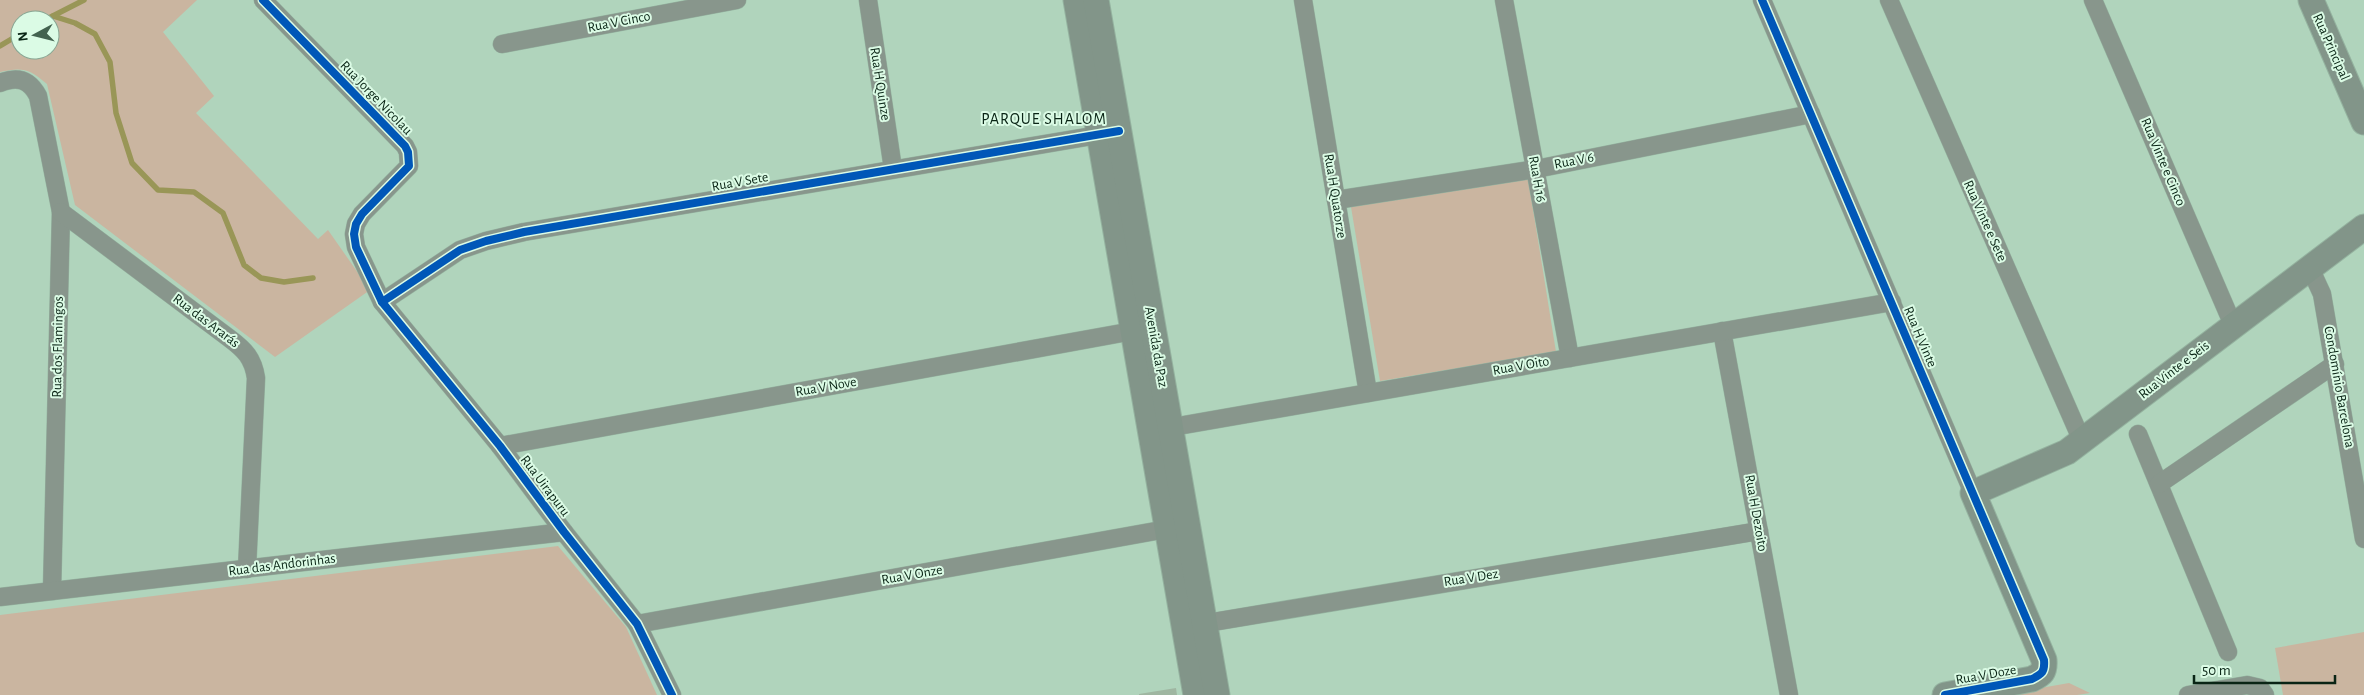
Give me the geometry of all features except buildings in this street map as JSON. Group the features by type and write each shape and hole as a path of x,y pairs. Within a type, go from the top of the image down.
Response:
{"street":[{"name":"Rua Jorge Nicolau","path":"263,0 405,146 408,152 409,166 362,214 356,224 354,234 356,247 382,302"},
{"name":"Rua V Cinco","path":"502,44 737,0"},
{"name":"Rua H Quinze","path":"868,0 893,169"},
{"name":"Avenida da Paz","path":"1076,0 1109,133 1194,625 1217,695"},
{"name":"Avenida da Paz","path":"1096,0 1109,133"},
{"name":"Rua H Quatorze","path":"1303,0 1368,393"},
{"name":"Rua H 16","path":"1504,0 1570,358"},
{"name":"Rua H Vinte","path":"1762,0 2044,660 2042,674 2032,679"},
{"name":"Rua Vinte e Sete","path":"1889,0 2082,441"},
{"name":"Rua Vinte e Cinco","path":"2093,0 2233,325"},
{"name":"Rua Principal","path":"2311,0 2364,122"},
{"name":"Rua dos Flamingos","path":"0,83 14,79 25,80 34,88 41,105 61,212 52,591"},
{"name":"Rua V 6","path":"1336,200 1536,169 1811,114"},
{"name":"Rua V Sete","path":"382,302 460,250 486,241 524,232 1109,133"},
{"name":"Rua das Ararás","path":"61,212 247,352 254,363 256,378 247,569"},
{"name":"Rua Vinte e Seis","path":"1974,493 2067,452 2364,226"},
{"name":"Condomínio Barcelona","path":"2310,268 2322,294 2364,538"},
{"name":"Rua Uirapuru","path":"382,302 500,446 564,532 637,624 672,695"},
{"name":"Rua V Oito","path":"1160,429 1892,302"},
{"name":"Rua V Nove","path":"500,446 1143,329"},
{"name":"Rua H Dezoito","path":"1722,331 1789,695"},
{"path":"2159,484 2335,364"},
{"path":"2138,434 2228,652"},
{"name":"Rua V Onze","path":"637,624 1177,528"},
{"name":"Rua V Dez","path":"1194,625 1759,531"},
{"name":"Rua das Andorinhas","path":"0,597 564,532"},
{"name":"Avenida da Paz","path":"1194,625 1196,695"},
{"name":"Rua V Doze","path":"1945,695 2032,679"},
{"path":"2188,695 2247,685 2260,688 2265,695"}],"shaded area":[{"path":"0,0 197,0 163,32 214,96 196,113 318,239 328,230 370,290 275,357 75,205 47,84 30,72 15,70 0,72"},
{"path":"1528,178 1556,352 1380,381 1351,207"},
{"path":"558,546 626,627 657,695 0,695 0,615"},
{"path":"2364,632 2364,695 2283,695 2275,648"},
{"path":"2069,683 2090,693 2077,695 2001,695"}],"waterway":[{"path":"60,12 84,0"},
{"path":"60,18 75,23 95,34 110,62 116,113 132,163 158,190 194,192 223,213 244,265 261,278 284,282 313,278"},
{"path":"0,46 10,40"}],"cycle path":[{"path":"263,0 405,146 408,152 409,166 362,214 356,224 354,234 356,247 382,302 500,446 564,532 637,624 672,695"},
{"path":"1762,0 2044,660 2042,672 2032,679 1945,695"},
{"path":"382,302 460,250 486,241 524,232 1119,131"}],"district":[{"name":"PARQUE SHALOM","path":"1044,119"}]}
